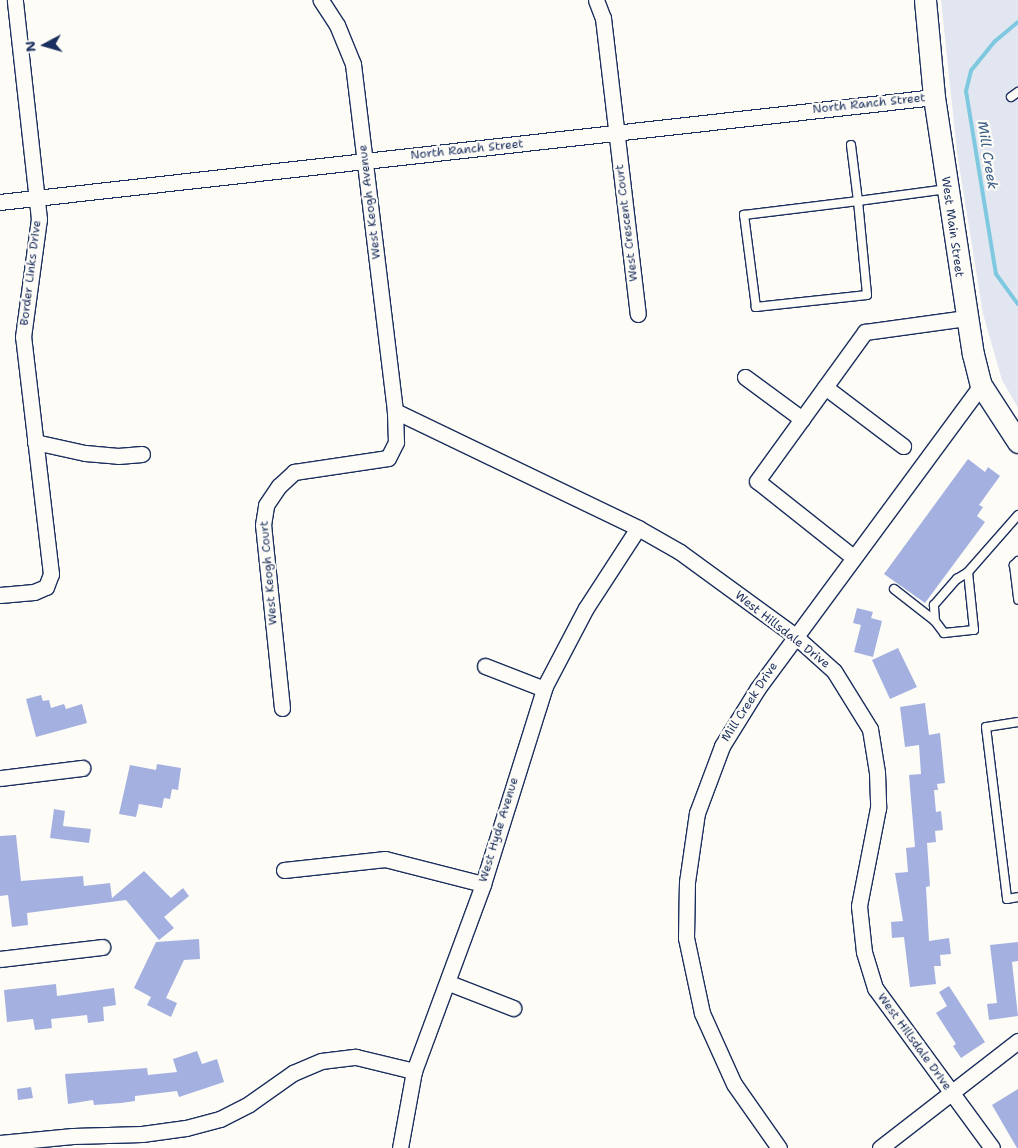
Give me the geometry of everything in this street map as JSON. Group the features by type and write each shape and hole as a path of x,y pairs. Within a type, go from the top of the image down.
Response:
{"street":[{"name":"Border Links Drive","path":"0,595 34,592 46,587 51,574 23,337 39,220 15,0"},
{"name":"West Keogh Avenue","path":"321,0 337,25 353,64 395,411"},
{"name":"West Crescent Court","path":"596,0 604,18 638,314"},
{"name":"West Main Street","path":"925,0 934,97 966,318 981,385 1018,442"},
{"name":"North Ranch Street","path":"0,202 934,97"},
{"path":"853,557 757,481 866,332 966,318"},
{"path":"746,377 802,419"},
{"name":"Mill Creek Drive","path":"779,1148 734,1084 702,1013 686,938 687,882 697,813 722,746 758,688 981,385"},
{"path":"826,387 904,446"},
{"name":"West Hillsdale Drive","path":"395,411 638,528 680,552 795,636 834,671 870,729 877,772 878,808 859,906 864,952 875,988 992,1148"},
{"name":"West Keogh Court","path":"282,708 263,526 266,505 279,486 294,472 388,458 396,442 395,411"},
{"path":"35,442 85,453 118,456 142,454"},
{"name":"West Hyde Avenue","path":"400,1148 414,1071 449,983 483,884 544,689 586,608 638,528"},
{"path":"485,666 544,689"},
{"path":"0,778 82,768"},
{"path":"284,870 385,859 483,884"},
{"path":"0,959 102,947"},
{"path":"449,983 513,1008"},
{"path":"880,1148 1018,1041"},
{"path":"0,1143 73,1136 142,1134 186,1128 220,1119 249,1104 293,1073 321,1061 356,1057 414,1071"}],"lane":[{"path":"851,145 858,200 867,295 756,307 744,215 858,200 947,190"},
{"path":"935,621 934,605 957,579 968,572 1018,515"},
{"path":"1018,561 1014,565 1018,600"},
{"path":"894,589 935,621 944,633 974,630 968,572"},
{"path":"1018,722 986,727 1007,899 1018,897"}],"shaded area":[{"path":"941,0 1018,0 1018,408 1002,380 983,314 957,152"}],"building":[{"path":"968,459 985,472 988,467 1000,476 979,505 983,507 977,516 985,522 925,603 884,574"},
{"path":"857,608 873,612 871,618 882,621 873,657 854,652 861,625 853,623"},
{"path":"898,648 917,687 890,699 872,660"},
{"path":"41,695 43,701 49,700 51,708 64,704 66,709 82,704 87,723 36,737 26,699"},
{"path":"925,703 929,735 940,733 945,783 937,784 938,790 934,790 936,812 941,811 943,830 935,831 936,842 927,843 930,886 926,887 929,941 949,938 951,954 940,955 941,966 934,966 936,984 910,987 904,937 892,938 891,922 903,921 895,873 908,872 906,848 915,847 909,775 921,774 919,745 905,747 900,707"},
{"path":"157,764 181,768 178,790 172,789 170,799 164,798 162,808 139,804 136,817 119,814 130,765 156,770"},
{"path":"54,809 65,811 63,826 91,829 89,843 50,838"},
{"path":"16,835 21,881 83,876 84,886 110,883 112,898 144,871 171,898 183,888 189,896 164,917 174,928 159,940 126,900 27,913 28,925 12,927 8,895 0,896 0,836"},
{"path":"199,939 200,959 184,960 166,998 177,1003 171,1017 147,1005 151,997 134,988 156,942"},
{"path":"1018,942 1018,961 1012,962 1018,1016 989,1020 987,1004 997,1003 990,945"},
{"path":"56,984 57,996 114,988 116,1005 103,1007 104,1021 88,1023 87,1015 51,1019 52,1028 35,1030 33,1019 7,1022 4,990"},
{"path":"949,986 985,1042 961,1058 953,1046 956,1044 936,1013 947,1006 939,992"},
{"path":"197,1051 202,1064 217,1059 224,1082 179,1097 177,1091 135,1096 135,1101 121,1103 94,1105 93,1100 68,1104 65,1074 147,1068 148,1075 177,1072 173,1059"},
{"path":"31,1087 33,1098 18,1100 17,1089"},
{"path":"1018,1089 1018,1148 1017,1148 992,1105"}],"waterway":[{"name":"Mill Creek","path":"1018,22 995,41 971,71 966,91 996,274 1018,304"}]}
